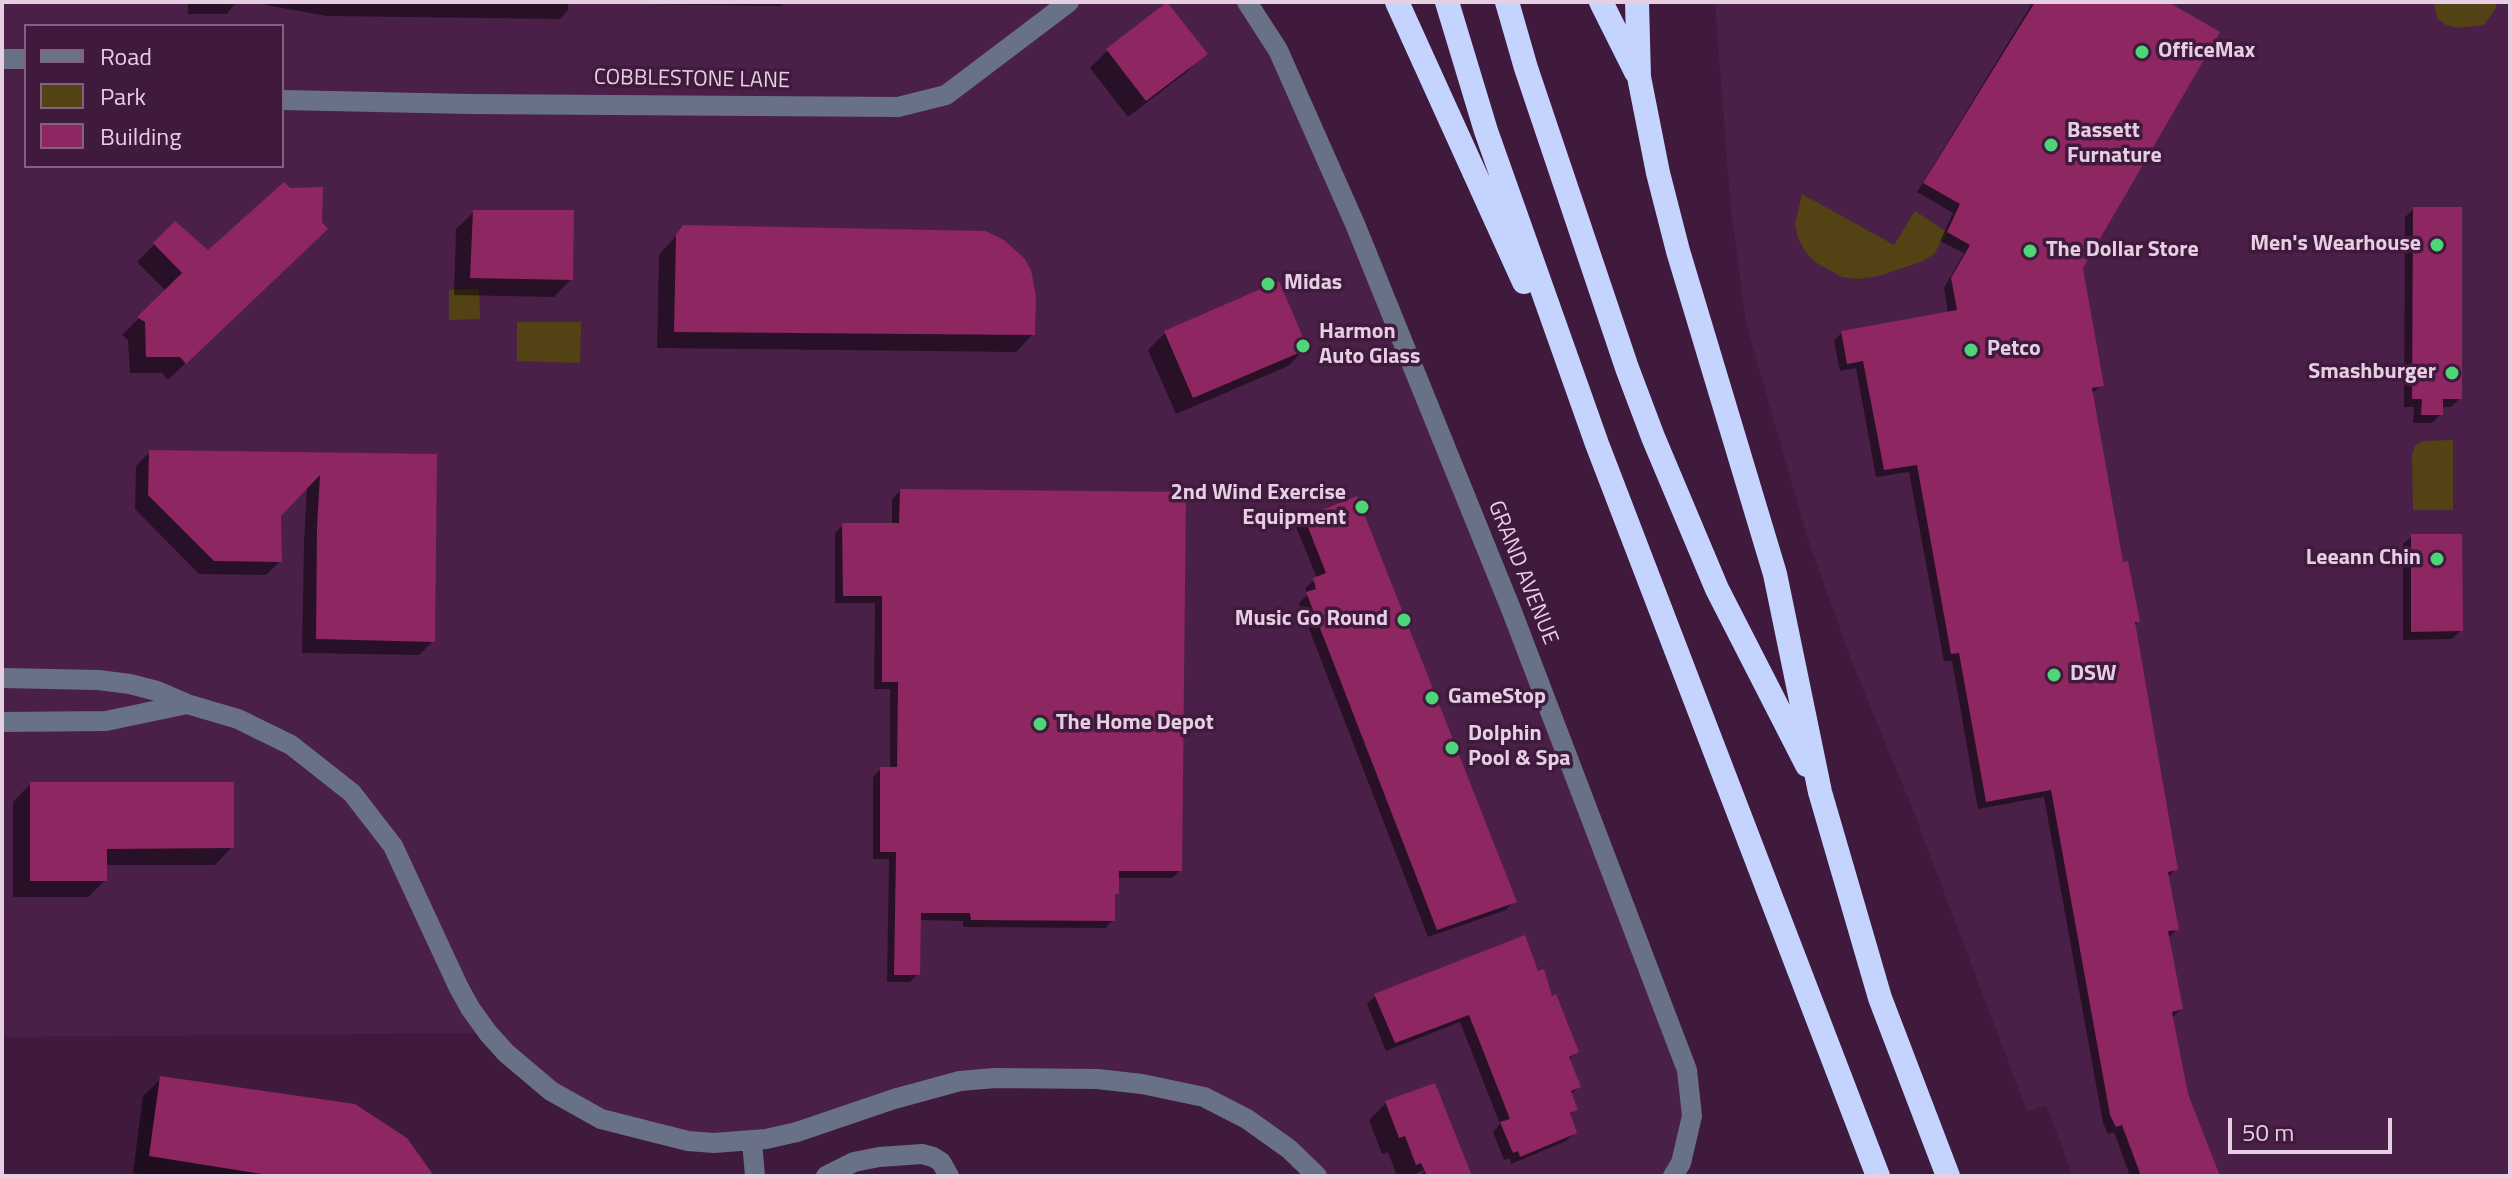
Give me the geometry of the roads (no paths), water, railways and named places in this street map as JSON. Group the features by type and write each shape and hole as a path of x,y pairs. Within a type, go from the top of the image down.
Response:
{"highway":[{"path":"1397,2 1597,444"},
{"path":"1447,2 1486,131 1597,444 1878,1176"},
{"path":"1507,2 1526,68 1653,437 1717,589 1820,792"},
{"path":"1601,2 1639,77"},
{"path":"1637,2 1639,77 1658,173 1678,251 1775,574 1820,792 1880,998 1948,1176"}],"street":[{"name":"COBBLESTONE LANE","path":"284,100 898,107 946,95 1069,2"},
{"name":"GRAND AVENUE","path":"1247,2 1278,50 1361,239 1511,609 1687,1070 1692,1116 1681,1163 1673,1176"},
{"path":"2,59 24,59"},
{"path":"2,678 98,680 130,684 238,719 291,745 352,793 378,824 399,856 470,1008 506,1053 551,1091 601,1119 688,1141 752,1141 797,1132 894,1099 960,1081 995,1078 1097,1079 1142,1084 1204,1097 1247,1119 1289,1149 1317,1176"},
{"path":"2,722 106,721 187,704"},
{"path":"752,1141 755,1176"},
{"path":"826,1176 854,1162 922,1154 941,1162 949,1176"}],"place":[{"name":"OfficeMax","path":"2142,52"},
{"name":"Bassett Furnature","path":"2051,145"},
{"name":"Men's Wearhouse","path":"2437,245"},
{"name":"The Dollar Store","path":"2030,251"},
{"name":"Midas","path":"1268,284"},
{"name":"Harmon Auto Glass","path":"1303,346"},
{"name":"Petco","path":"1971,350"},
{"name":"Smashburger","path":"2452,373"},
{"name":"2nd Wind Exercise Equipment","path":"1362,507"},
{"name":"Leeann Chin","path":"2437,559"},
{"name":"Music Go Round","path":"1404,620"},
{"name":"DSW","path":"2054,675"},
{"name":"GameStop","path":"1432,698"},
{"name":"The Home Depot","path":"1040,724"},
{"name":"Dolphin Pool & Spa","path":"1452,748"}]}
